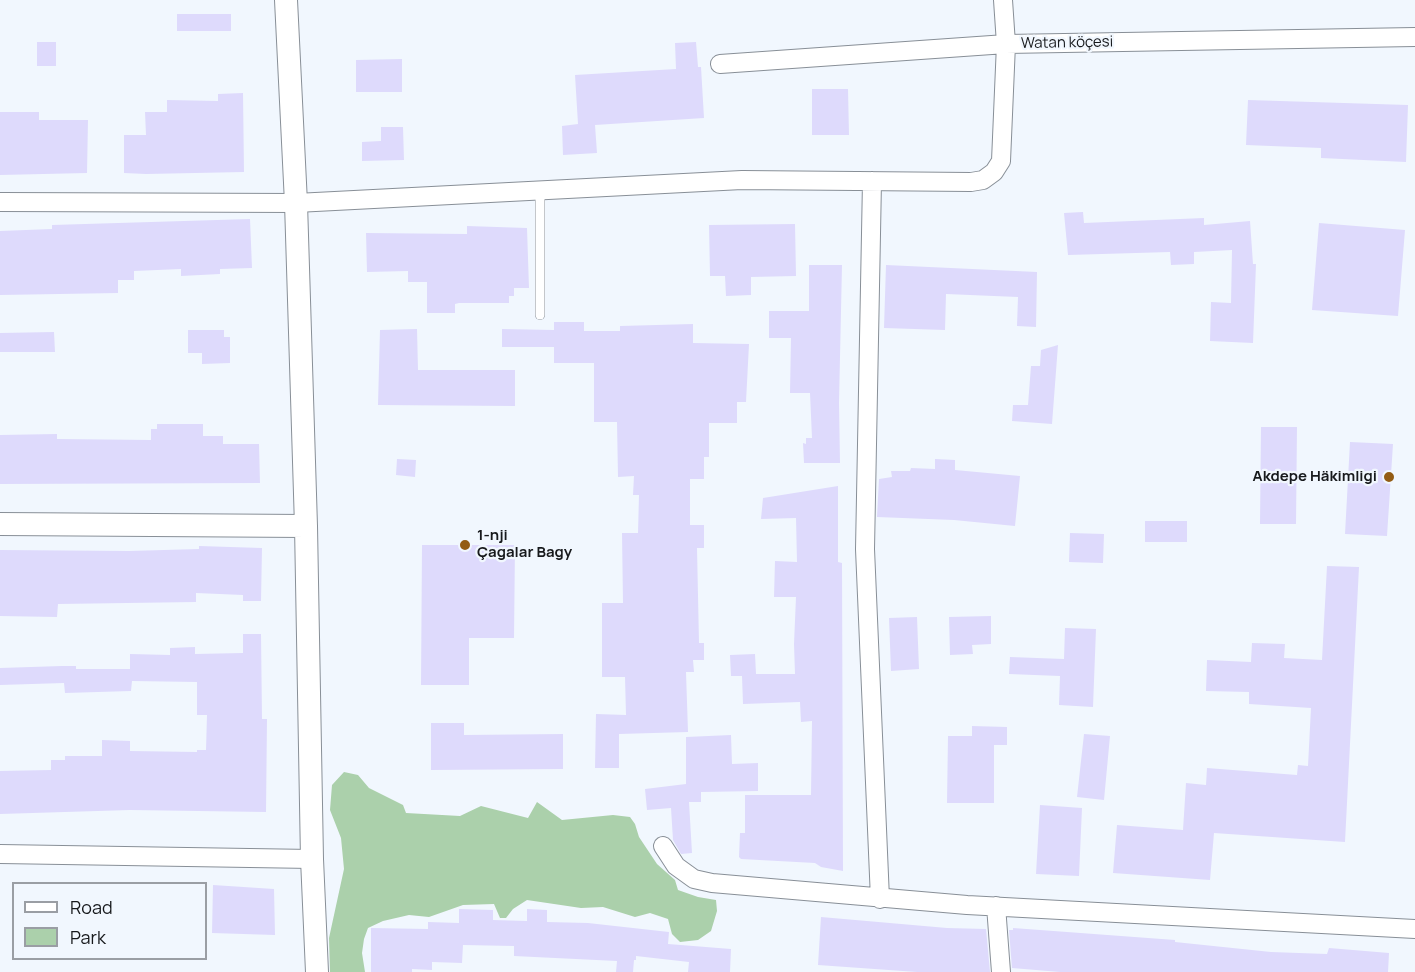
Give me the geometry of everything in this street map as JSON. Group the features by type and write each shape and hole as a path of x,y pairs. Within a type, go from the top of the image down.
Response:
{"street":[{"path":"286,0 296,203 306,526 312,859 317,972"},
{"path":"0,202 296,203 742,180 971,182 983,180 994,172 1001,161 1006,44 1003,0"},
{"name":"Watan köçesi","path":"720,64 1006,44 1415,37"},
{"path":"872,181 866,549 880,899"},
{"path":"0,524 306,526"},
{"path":"663,846 676,866 694,879 712,883 880,899 1415,929"},
{"path":"0,854 312,859"},
{"path":"996,906 1001,972"}],"lane":[{"path":"540,190 540,315"}],"green space":[{"path":"344,772 358,775 369,788 403,805 406,813 460,816 481,806 528,818 537,802 562,820 613,815 630,817 639,837 657,864 675,880 678,890 716,900 717,911 711,931 698,940 680,942 672,934 668,919 650,913 635,917 603,907 581,908 527,900 513,909 506,918 500,918 494,904 463,905 429,917 409,915 383,921 368,928 362,953 365,972 330,972 329,938 344,869 341,838 330,810 332,785"}],"building":[{"path":"177,14 231,14 231,31 177,31"},
{"path":"37,42 56,42 56,66 37,66"},
{"path":"696,42 698,67 701,67 704,118 595,125 597,153 563,155 562,126 578,124 575,75 676,69 675,43"},
{"path":"402,59 402,92 356,92 356,60"},
{"path":"812,89 848,89 849,135 812,135"},
{"path":"243,93 244,172 124,173 124,135 146,135 145,112 167,112 167,100 218,101 218,94"},
{"path":"1248,100 1408,105 1406,162 1321,158 1321,148 1246,145"},
{"path":"0,112 39,112 39,120 88,120 87,173 0,175"},
{"path":"381,127 403,127 404,160 362,161 362,142 381,141"},
{"path":"1083,212 1084,223 1204,218 1204,225 1250,221 1253,264 1256,264 1253,343 1210,341 1211,302 1231,303 1232,250 1194,252 1194,264 1171,265 1170,252 1068,255 1064,213"},
{"path":"250,219 252,268 220,269 220,274 181,276 181,269 134,271 134,280 118,280 118,293 0,295 0,231 52,229 52,225"},
{"path":"1319,223 1405,230 1398,316 1312,310"},
{"path":"795,224 796,276 751,277 751,295 726,296 725,276 710,276 709,225"},
{"path":"467,226 527,228 529,288 514,288 514,296 509,296 509,303 459,303 455,304 455,313 427,313 427,282 408,282 408,271 367,272 366,233 467,234"},
{"path":"809,265 842,265 840,463 804,463 803,443 806,444 806,438 812,438 810,393 790,393 791,338 769,338 769,311 809,311"},
{"path":"886,265 1037,272 1036,327 1017,326 1018,297 946,294 945,330 884,328"},
{"path":"554,322 584,322 584,331 620,331 620,326 693,324 693,343 749,344 746,402 737,402 737,423 709,423 709,457 704,457 704,479 690,479 690,525 704,525 704,548 697,548 699,643 704,643 704,660 693,660 694,672 686,672 688,732 619,734 619,768 595,768 596,714 626,715 625,677 602,677 602,603 623,603 622,533 638,533 639,495 633,495 634,476 618,477 617,422 594,422 594,363 554,363 554,347 502,347 502,329 554,330"},
{"path":"417,329 418,370 515,370 515,406 378,405 380,330"},
{"path":"188,330 224,330 224,337 230,337 230,363 202,364 202,353 188,353"},
{"path":"54,332 55,352 0,352 0,333"},
{"path":"1058,345 1052,424 1012,421 1013,405 1028,405 1031,366 1040,366 1041,350"},
{"path":"157,424 203,424 203,436 223,436 223,444 259,444 260,483 0,484 0,435 57,434 57,439 151,440 151,429 157,429"},
{"path":"1261,427 1297,427 1296,524 1260,524"},
{"path":"1350,442 1393,444 1387,536 1345,534"},
{"path":"397,459 416,460 415,477 396,475"},
{"path":"935,459 955,460 955,470 1020,476 1015,526 954,520 877,517 879,479 892,477 891,471 910,471 911,468 935,469"},
{"path":"838,486 838,562 842,563 843,871 821,867 815,863 741,859 739,857 740,833 745,833 745,795 811,795 812,721 801,722 800,702 743,704 742,676 731,676 730,655 755,654 756,674 795,674 796,597 774,597 775,561 797,562 796,518 761,519 763,498"},
{"path":"1145,521 1187,521 1187,542 1145,542"},
{"path":"1070,533 1104,534 1103,563 1069,562"},
{"path":"422,545 515,545 514,638 469,638 469,685 421,685"},
{"path":"199,546 262,548 261,601 243,601 243,595 196,593 196,602 58,604 57,617 0,616 0,550 129,551 199,549"},
{"path":"1327,566 1359,567 1345,842 1214,833 1210,880 1113,873 1117,825 1183,830 1186,783 1206,785 1207,768 1297,775 1298,765 1308,766 1311,708 1249,704 1249,692 1206,691 1207,660 1251,662 1252,643 1285,644 1284,658 1322,660"},
{"path":"991,616 991,644 972,645 973,654 950,655 949,617"},
{"path":"917,617 919,669 891,671 889,618"},
{"path":"1065,628 1096,629 1093,707 1059,705 1060,676 1009,674 1010,657 1064,659"},
{"path":"243,634 261,634 262,719 267,719 266,812 130,810 0,814 0,771 51,770 51,760 65,760 65,756 102,756 102,740 130,741 130,751 197,752 197,750 206,750 207,715 197,715 197,682 132,681 131,691 65,693 64,683 0,685 0,668 76,666 76,669 130,669 130,654 170,655 170,648 195,647 195,654 243,653"},
{"path":"431,723 464,723 464,735 563,734 563,769 431,770"},
{"path":"972,726 1007,727 1007,745 994,745 994,803 947,803 948,736 972,736"},
{"path":"1084,734 1110,736 1104,800 1077,797"},
{"path":"731,735 732,764 758,763 758,791 701,792 701,802 689,802 692,853 681,854 673,840 671,808 647,810 645,789 686,784 686,737"},
{"path":"1040,805 1082,808 1079,876 1036,874"},
{"path":"213,885 274,889 275,935 212,933"},
{"path":"459,909 493,910 493,920 527,921 527,909 547,910 547,922 588,923 669,932 668,944 731,949 730,972 688,972 689,962 636,956 633,972 616,972 617,961 514,956 514,946 463,945 462,963 432,962 432,970 412,969 412,972 371,972 371,928 428,929 428,922 459,923"},
{"path":"821,917 947,928 986,929 990,972 917,972 818,965"},
{"path":"1013,928 1175,940 1175,942 1271,952 1327,954 1329,948 1389,953 1388,972 1060,972 1012,968 1009,930"}],"place":[{"name":"Akdepe Häkimligi","path":"1389,477"},
{"name":"1-nji Çagalar Bagy","path":"465,545"}]}
